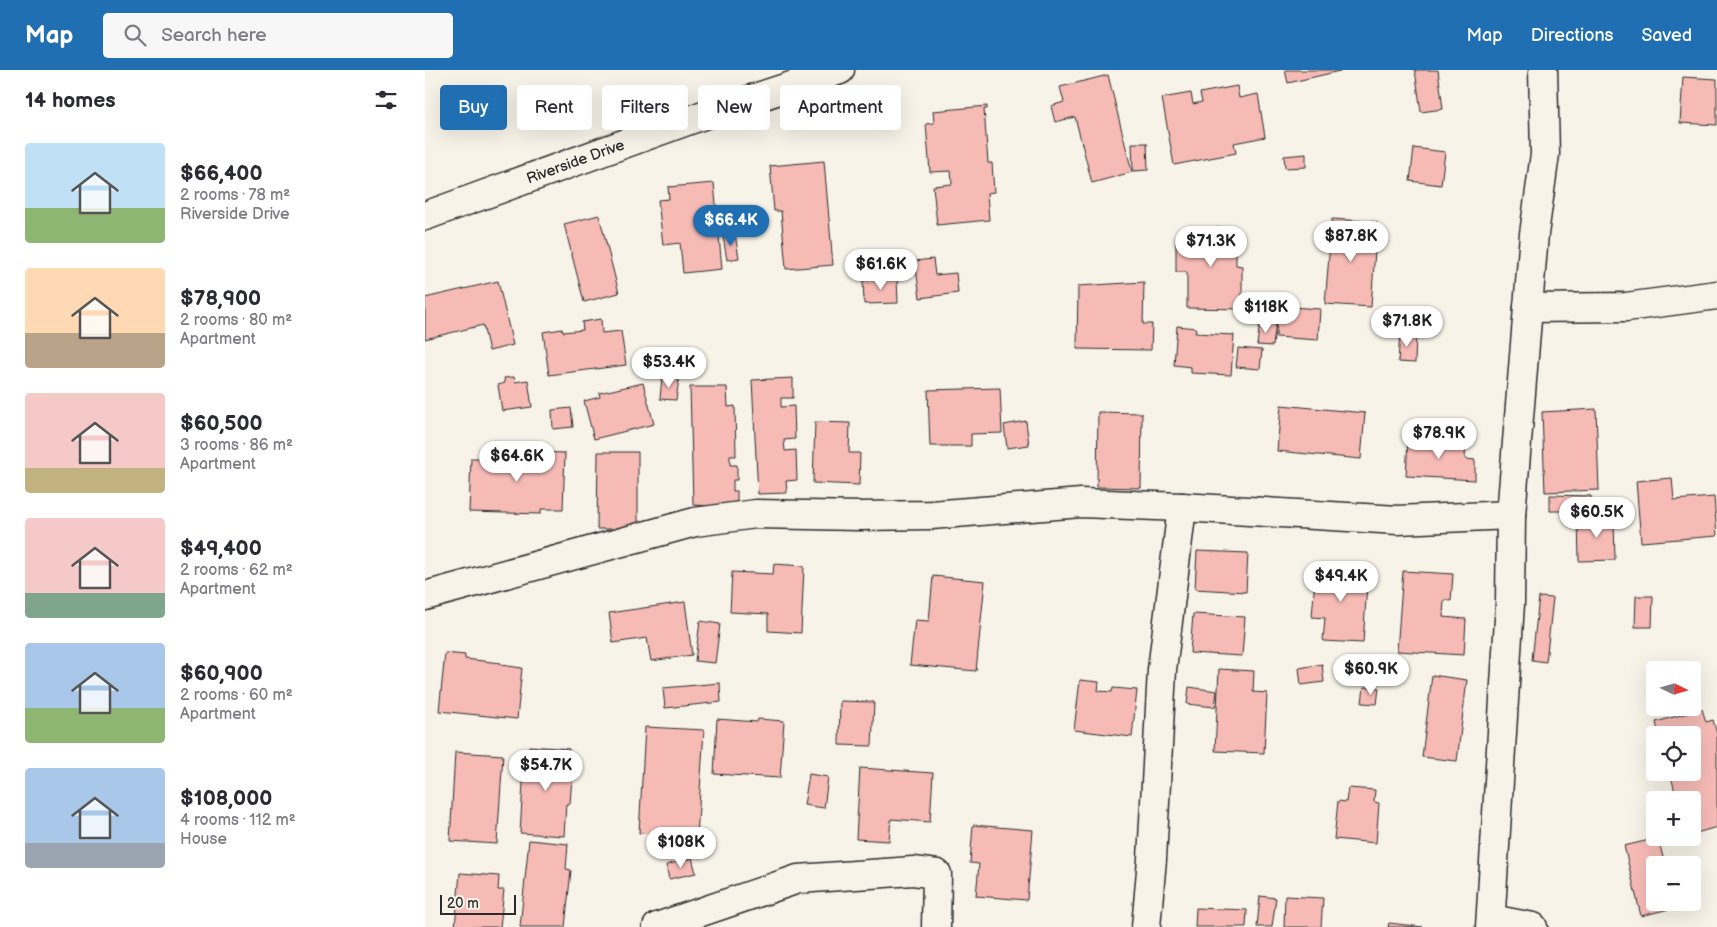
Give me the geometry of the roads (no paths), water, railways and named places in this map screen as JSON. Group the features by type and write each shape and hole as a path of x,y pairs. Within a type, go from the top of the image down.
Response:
{"street":[{"name":"Riverside Drive","path":"425,216 709,113 841,70"},
{"path":"1533,927 1491,923 1510,603 1511,514 1534,234 1545,154 1543,70"},
{"path":"1528,308 1626,307 1717,295"},
{"path":"425,596 695,522 756,514 931,515 1081,503 1398,520 1511,514"},
{"path":"1146,927 1152,859 1162,670 1182,507"},
{"path":"657,927 798,879 913,871 937,874 936,927"}]}
